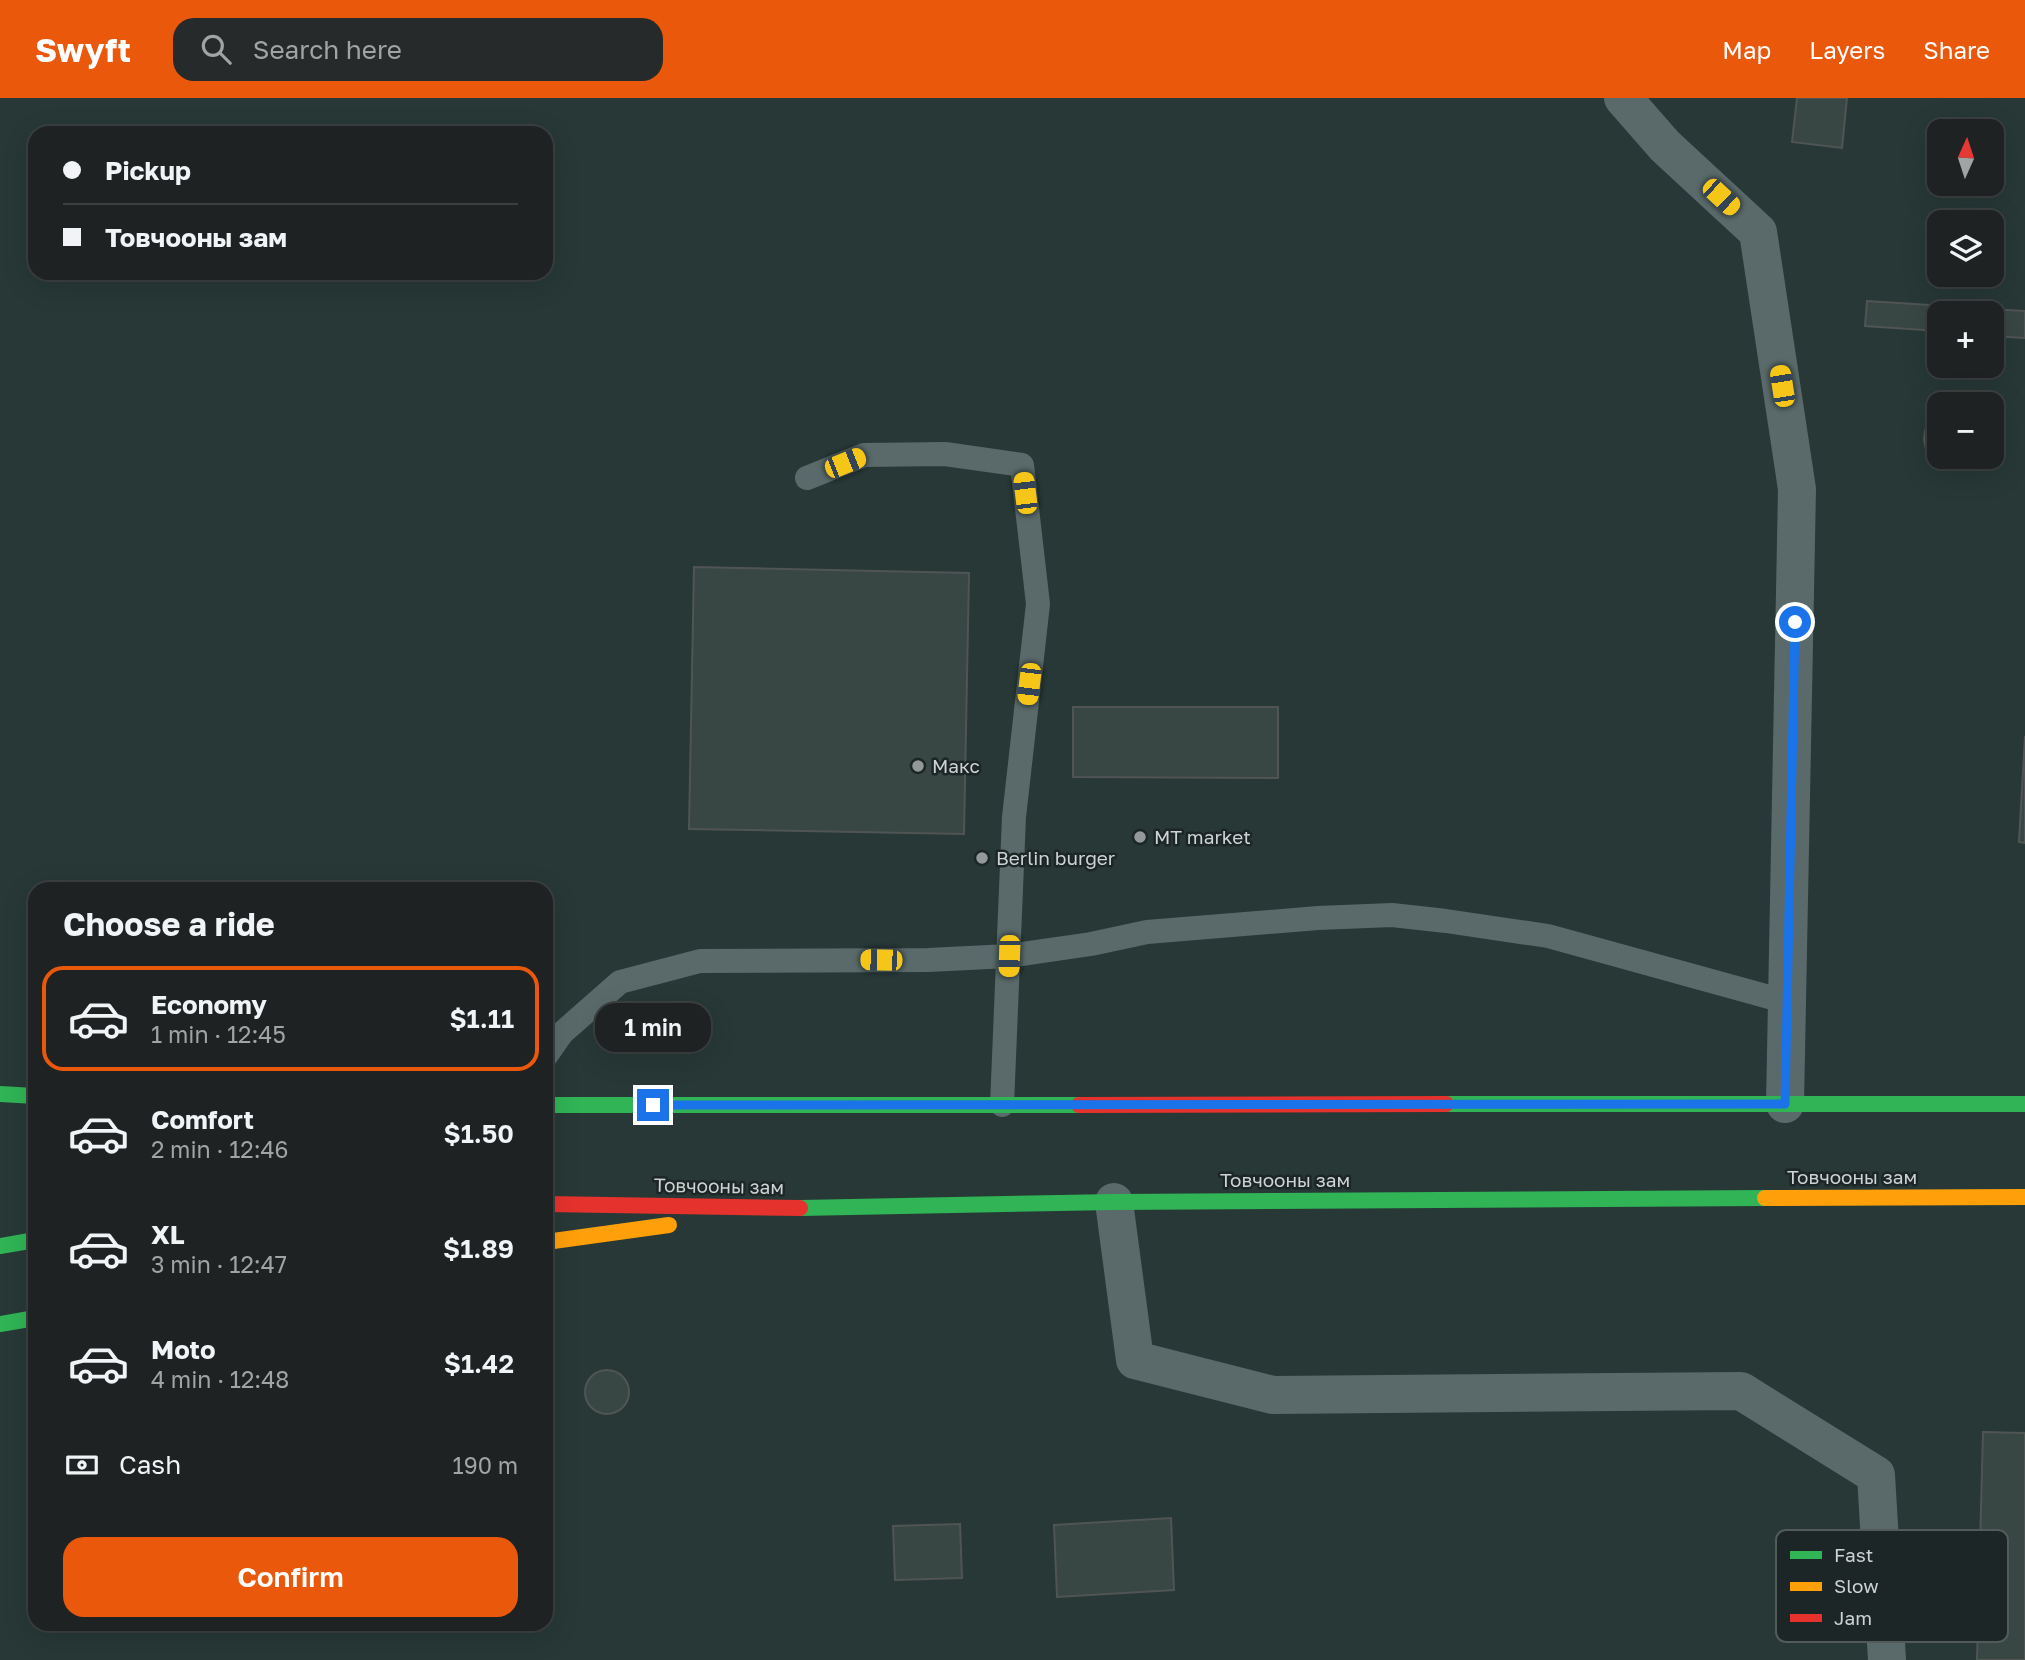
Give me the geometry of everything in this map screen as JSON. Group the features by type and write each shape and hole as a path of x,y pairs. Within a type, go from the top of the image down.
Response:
{"highway":[{"path":"0,1094 28,1096"},
{"path":"553,1105 2025,1104"},
{"name":"Товчооны зам","path":"553,1203 792,1208 1114,1202 2025,1197"},
{"path":"553,1241 792,1208"},
{"path":"0,1246 28,1241"},
{"path":"0,1324 28,1319"}],"street":[{"path":"1623,98 1665,146 1758,232 1797,489 1785,1104"},
{"path":"1114,1202 1135,1360 1273,1395 1741,1391 1876,1475 1879,1530"},
{"path":"1886,1642 1887,1660"}],"lane":[{"path":"807,478 864,455 945,454 1022,466 1038,604 1014,817 1002,1105"},
{"path":"553,1046 562,1033 620,982 699,961 928,960 1009,956 1091,944 1147,932 1318,918 1392,915 1548,936 1787,1002"}],"shaded area":[{"path":"0,98 2025,98 2025,1660 0,1660"}],"building":[{"path":"1797,98 1847,98 1842,148 1792,142"},
{"path":"1867,301 1927,305 1927,330 1865,326"},
{"path":"2004,310 2025,311 2025,338 2004,337"},
{"path":"1927,426 1927,450 1924,440"},
{"path":"694,567 969,573 964,834 689,829"},
{"path":"1073,707 1278,707 1278,778 1073,777"},
{"path":"2025,736 2025,843 2019,842"},
{"path":"607,1370 623,1376 629,1392 623,1408 607,1414 591,1408 585,1392 591,1376"},
{"path":"1983,1432 2025,1433 2025,1660 1977,1660 1977,1642 2008,1642 2008,1530 1980,1530"},
{"path":"1171,1518 1174,1590 1057,1597 1054,1525"},
{"path":"960,1524 962,1578 895,1580 893,1526"}],"traffic: fast":[{"path":"0,1094 28,1096"},
{"path":"1446,1104 2025,1104"},
{"path":"553,1105 1079,1105"},
{"path":"800,1208 1114,1202 1765,1198"},
{"path":"0,1246 28,1241"},
{"path":"0,1324 28,1319"}],"traffic: slow":[{"path":"1765,1198 2025,1197"},
{"path":"553,1241 669,1225"}],"traffic: jam":[{"path":"1079,1105 1446,1104"},
{"path":"553,1204 800,1208"}],"place":[{"name":"Макс","path":"918,766"},
{"name":"MT market","path":"1140,837"},
{"name":"Berlin burger","path":"982,858"}],"route":[{"path":"653,1105 1785,1104 1795,622"}]}
